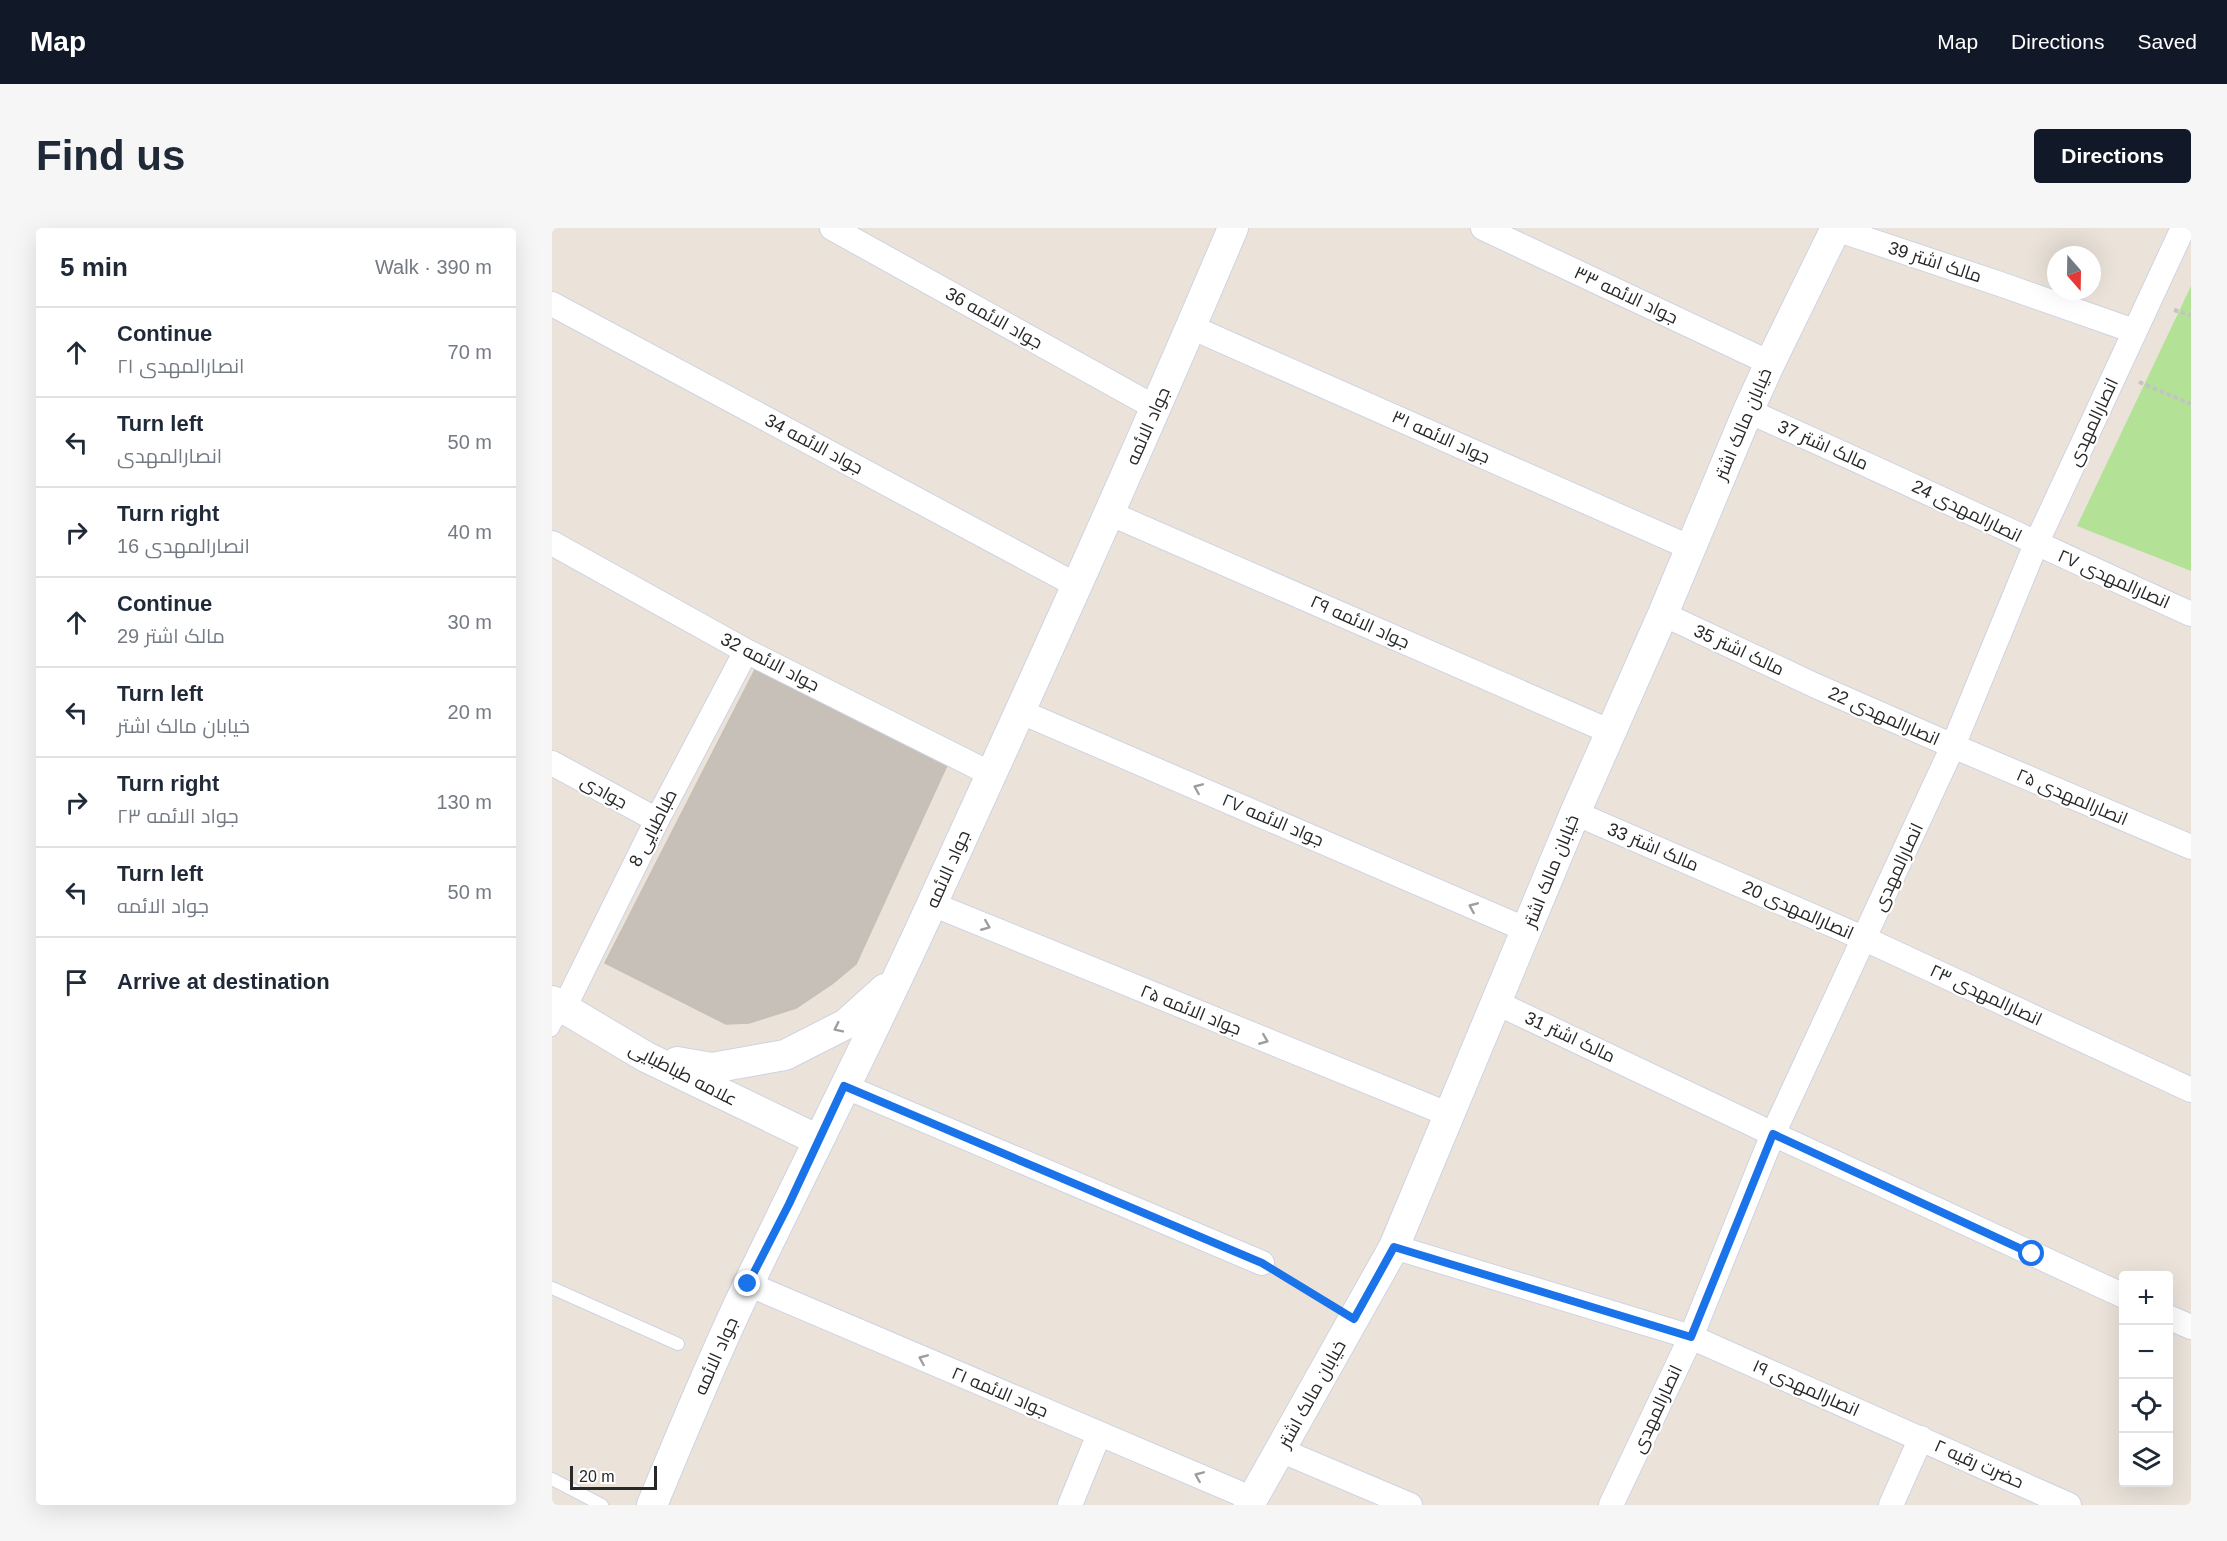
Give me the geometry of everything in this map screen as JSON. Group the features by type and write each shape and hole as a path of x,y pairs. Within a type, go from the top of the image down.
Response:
{"street":[{"name":"جواد الائمه 36","path":"832,228 1156,408"},
{"name":"جواد الائمه","path":"652,1505 748,1284 789,1204 932,904 1156,408 1233,228"},
{"name":"جواد الائمه ۳۳","path":"1483,228 1770,363"},
{"name":"انصارالمهدی","path":"1611,1505 1691,1337 1773,1134 1953,746 2036,544 2184,228"},
{"name":"خیابان مالک اشتر","path":"1251,1502 1394,1247 1575,813 1663,614 1748,411 1836,229"},
{"name":"مالک اشتر 39","path":"1836,229 2001,284 2134,332"},
{"name":"جواد الائمه 34","path":"552,304 1076,585"},
{"name":"جواد الائمه ۳۱","path":"1191,327 1691,548"},
{"name":"مالک اشتر 37","path":"1748,411 1897,478"},
{"name":"انصارالمهدی 24","path":"1897,478 2036,544"},
{"name":"جواد الائمه ۲۹","path":"1109,513 1611,732"},
{"name":"جواد الائمه 32","path":"552,543 747,651 991,774"},
{"name":"انصارالمهدی ۲۷","path":"2036,544 2191,614"},
{"name":"مالک اشتر 35","path":"1663,614 1816,686"},
{"name":"طباطبایی 8","path":"556,1013 747,651"},
{"name":"انصارالمهدی 22","path":"1816,686 1953,746"},
{"name":"جواد الائمه ۲۷","path":"1019,711 1527,930"},
{"name":"انصارالمهدی ۲۵","path":"1953,746 2191,847"},
{"name":"جوادی","path":"552,763 657,820"},
{"name":"مالک اشتر 33","path":"1575,813 1732,880"},
{"name":"انصارالمهدی 20","path":"1732,880 1865,939"},
{"name":"جواد الائمه ۲۵","path":"932,904 1450,1115"},
{"name":"انصارالمهدی ۲۳","path":"1865,939 2191,1090"},
{"path":"646,1057 712,1068 785,1055 846,1024 898,976"},
{"name":"مالک اشتر 31","path":"1497,1003 1773,1134 2119,1294"},
{"name":"علامه طباطبایی","path":"556,1013 818,1140"},
{"path":"844,1086 1262,1263"},
{"name":"انصارالمهدی ۱۹","path":"1394,1247 1691,1337 1922,1438"},
{"name":"جواد الائمه ۲۱","path":"748,1284 1099,1434 1251,1502"},
{"path":"2173,1319 2191,1328"},
{"path":"1070,1505 1099,1434"},
{"path":"1891,1505 1922,1438"},
{"name":"حضرت رقیه ۲","path":"1922,1438 2069,1505"},
{"path":"1280,1450 1410,1505"}],"lane":[{"path":"552,1288 678,1344"},
{"path":"552,1479 602,1505"}],"path":[{"path":"2116,371 2191,404"},
{"path":"1262,1263 1354,1319"}],"green space":[{"path":"2191,286 2191,571 2077,526"}],"building":[{"path":"761,658 948,763 856,964 832,984 796,1008 749,1023 726,1024 605,963"}],"route":[{"path":"748,1284 789,1204 844,1086 1262,1263 1354,1319 1394,1247 1691,1337 1773,1134 2032,1254"}]}
